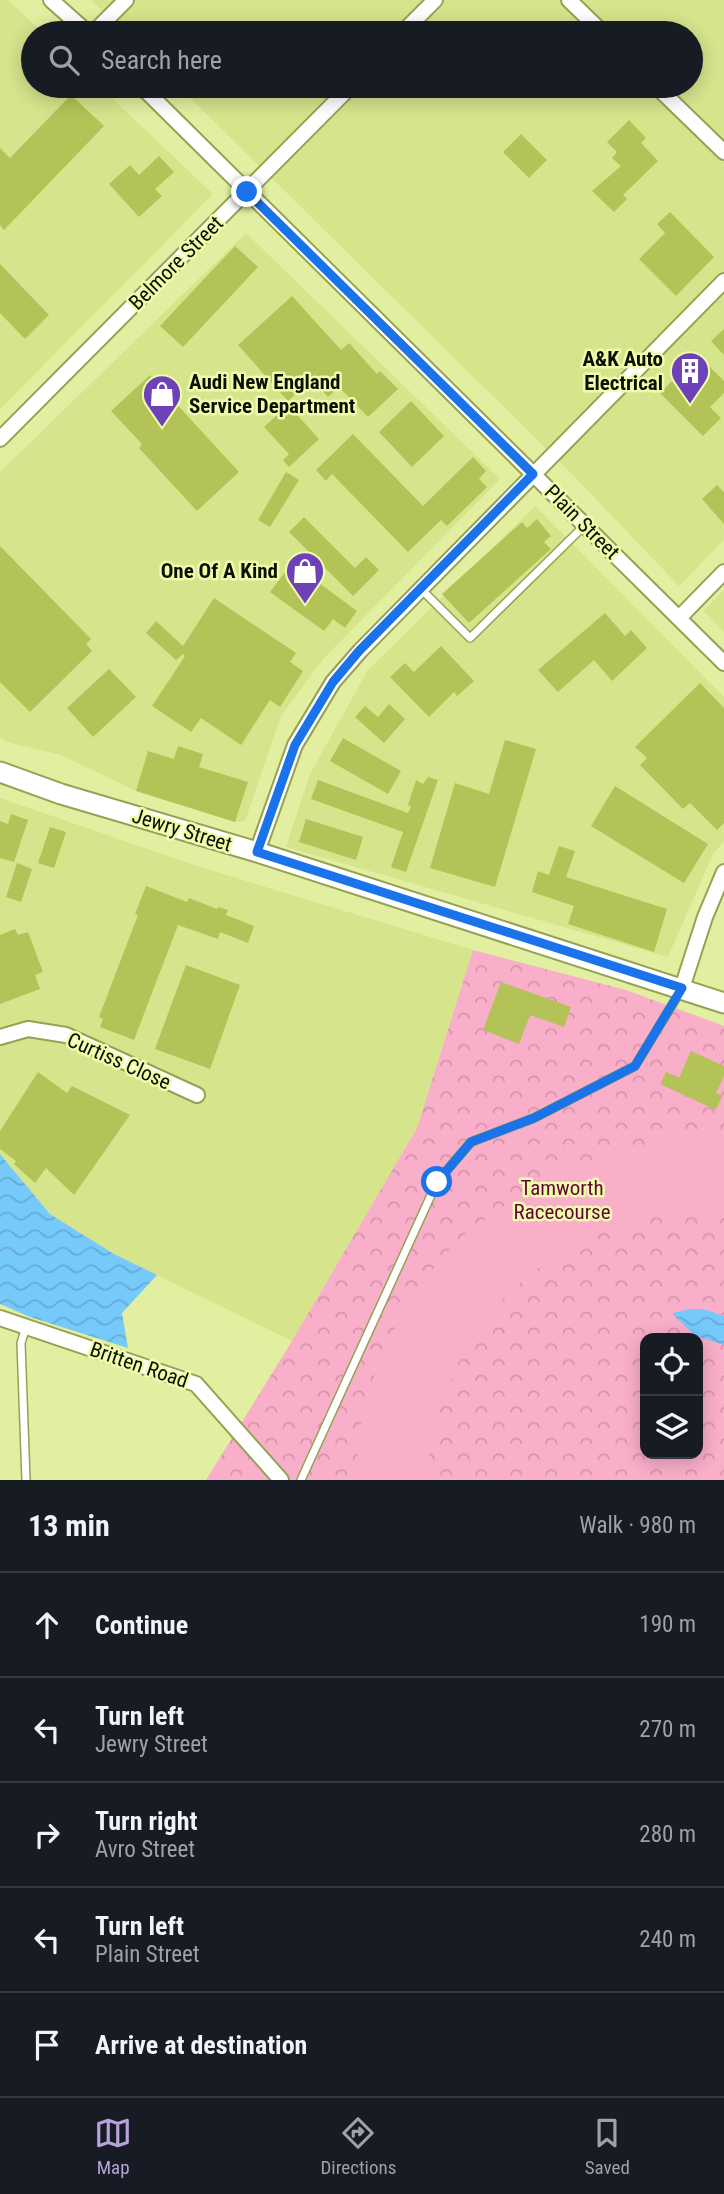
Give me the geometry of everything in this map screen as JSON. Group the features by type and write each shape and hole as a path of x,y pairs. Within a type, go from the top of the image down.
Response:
{"main road":[{"name":"Jewry Street","path":"0,772 61,794 257,852 724,1003"}],"street":[{"path":"51,0 76,21"},
{"path":"103,21 126,0"},
{"path":"414,21 435,0"},
{"path":"569,0 591,21"},
{"name":"Plain Street","path":"153,98 724,663"},
{"name":"Belmore Street","path":"0,439 339,98"},
{"path":"668,98 724,152"},
{"path":"257,852 295,745 333,682 359,651 724,281"},
{"path":"679,618 724,572"},
{"path":"682,988 705,917 724,872"},
{"name":"Curtiss Close","path":"0,1037 28,1029 66,1035 197,1095"},
{"name":"Britten Road","path":"0,1318 196,1384 281,1480"}],"lane":[{"path":"422,590 470,638 585,525"},
{"path":"301,1480 437,1182 471,1142 534,1118 635,1066 682,988"},
{"path":"26,1328 21,1343 26,1480"}],"shaded area":[{"path":"0,0 8,0 30,21 21,21 21,98 112,98 213,194 0,409"},
{"path":"91,0 724,0 724,540 679,586 570,472 190,98 703,98 703,21 113,21"},
{"path":"246,233 500,479 324,658 281,716 245,821 235,822 136,791 61,755 7,742 0,737 0,472"},
{"path":"535,506 724,697 724,841 713,854 668,957 286,847 310,774 368,670"},
{"path":"724,590 724,632 703,611"},
{"path":"0,798 200,867 473,950 417,1128 292,1341 114,1254 50,1214 0,1154"}],"green space":[{"name":"Tamworth Racecourse","path":"473,950 626,990 724,1026 724,1480 206,1480 292,1341 417,1128"},
{"path":"671,1138 724,1138 724,1209 676,1211 645,1219 579,1243 550,1260 523,1280 499,1304 460,1359 435,1424 428,1458 428,1480 357,1480 357,1448 363,1415 386,1346 422,1283 444,1256 470,1231 535,1184 585,1164"}],"water":[{"path":"0,1154 50,1214 114,1254 157,1275 122,1313 128,1348 30,1317 0,1304"},
{"path":"703,1309 724,1316 724,1345 703,1338 703,1333 693,1333 673,1313"}],"building":[{"path":"68,98 74,98 104,126 4,230 0,225 0,148 10,158"},
{"path":"629,120 646,138 641,143 658,161 623,195 627,199 614,212 592,191 621,166 612,158 617,152 607,142"},
{"path":"521,134 547,160 529,178 503,152"},
{"path":"159,156 174,172 155,189 162,196 139,217 109,184 130,165 139,175"},
{"path":"670,212 714,257 676,296 639,259 665,233 657,224"},
{"path":"235,246 258,267 183,347 160,326"},
{"path":"0,264 49,315 25,339 0,313"},
{"path":"292,296 341,350 349,343 377,374 380,371 398,389 368,417 339,387 328,397 312,379 288,401 238,345"},
{"path":"724,329 724,355 711,341"},
{"path":"698,355 724,381 724,393 710,407 721,418 703,436 660,393 679,377"},
{"name":"Audi New England Service Department","path":"150,375 239,472 197,511 139,448 142,444 111,411"},
{"path":"411,401 444,436 412,467 379,432"},
{"path":"288,405 319,439 289,467 283,460 289,454 264,427"},
{"path":"353,434 423,506 473,457 486,471 479,479 487,487 447,526 441,520 408,552 332,474 326,481 316,470"},
{"path":"286,472 299,480 270,527 258,520"},
{"path":"717,485 724,492 724,524 702,499"},
{"path":"304,517 355,568 366,557 379,570 353,596 289,532"},
{"path":"537,519 551,536 544,542 551,549 469,623 442,594 522,522 527,528"},
{"path":"0,546 91,639 86,644 92,651 30,712 0,682"},
{"path":"292,563 357,611 345,628 333,619 324,631 270,592"},
{"path":"214,598 296,653 290,662 303,671 280,707 270,700 241,745 201,718 191,732 152,706 185,656 183,654 176,660 146,633 156,621 183,646"},
{"path":"605,613 625,636 631,630 647,648 612,681 594,660 558,692 538,670"},
{"path":"441,646 474,681 457,696 454,692 429,717 390,677 405,663 414,672"},
{"path":"109,669 136,697 93,737 67,708"},
{"path":"700,683 724,708 724,823 717,830 690,803 683,809 640,765 647,758 635,747"},
{"path":"389,704 405,719 384,743 355,717 365,706 378,717"},
{"path":"343,738 401,771 388,794 330,761"},
{"path":"505,740 536,749 495,887 430,868 455,783 489,794"},
{"path":"178,746 203,754 199,767 248,782 235,822 136,791 148,751 174,759"},
{"path":"428,777 438,780 406,872 391,867 403,832 311,799 318,780 408,813 416,780 423,784"},
{"path":"615,786 708,844 684,883 591,826"},
{"path":"11,814 28,820 14,862 0,858 0,821 8,824"},
{"path":"306,819 363,837 356,860 299,842"},
{"path":"50,827 66,832 54,868 38,863"},
{"path":"559,846 575,851 566,877 667,909 654,952 568,924 574,906 532,892 538,871 549,875"},
{"path":"17,863 32,869 21,902 6,897"},
{"path":"146,886 187,902 189,898 217,909 228,910 226,915 254,926 248,943 220,932 218,939 178,925 134,1040 100,1027 103,1019 99,1017 138,915 135,914"},
{"path":"15,929 18,935 28,932 43,972 35,975 40,989 0,1004 0,935"},
{"path":"186,965 240,985 210,1069 155,1049"},
{"path":"501,982 571,1007 564,1027 530,1015 519,1044 483,1030"},
{"path":"691,1051 724,1066 724,1076 716,1093 722,1096 716,1110 660,1084 666,1072 679,1078"},
{"path":"38,1072 67,1093 72,1086 130,1115 74,1195 46,1168 35,1183 14,1164 16,1161 0,1149 0,1131"}],"place":[{"name":"A&K Auto Electrical","path":"690,405"},
{"name":"Audi New England Service Department","path":"162,428"},
{"name":"One Of A Kind","path":"305,605"}],"route":[{"path":"247,192 533,474 422,590 359,651 333,682 295,745 257,852 682,988 635,1066 534,1118 471,1142 437,1182"}]}
